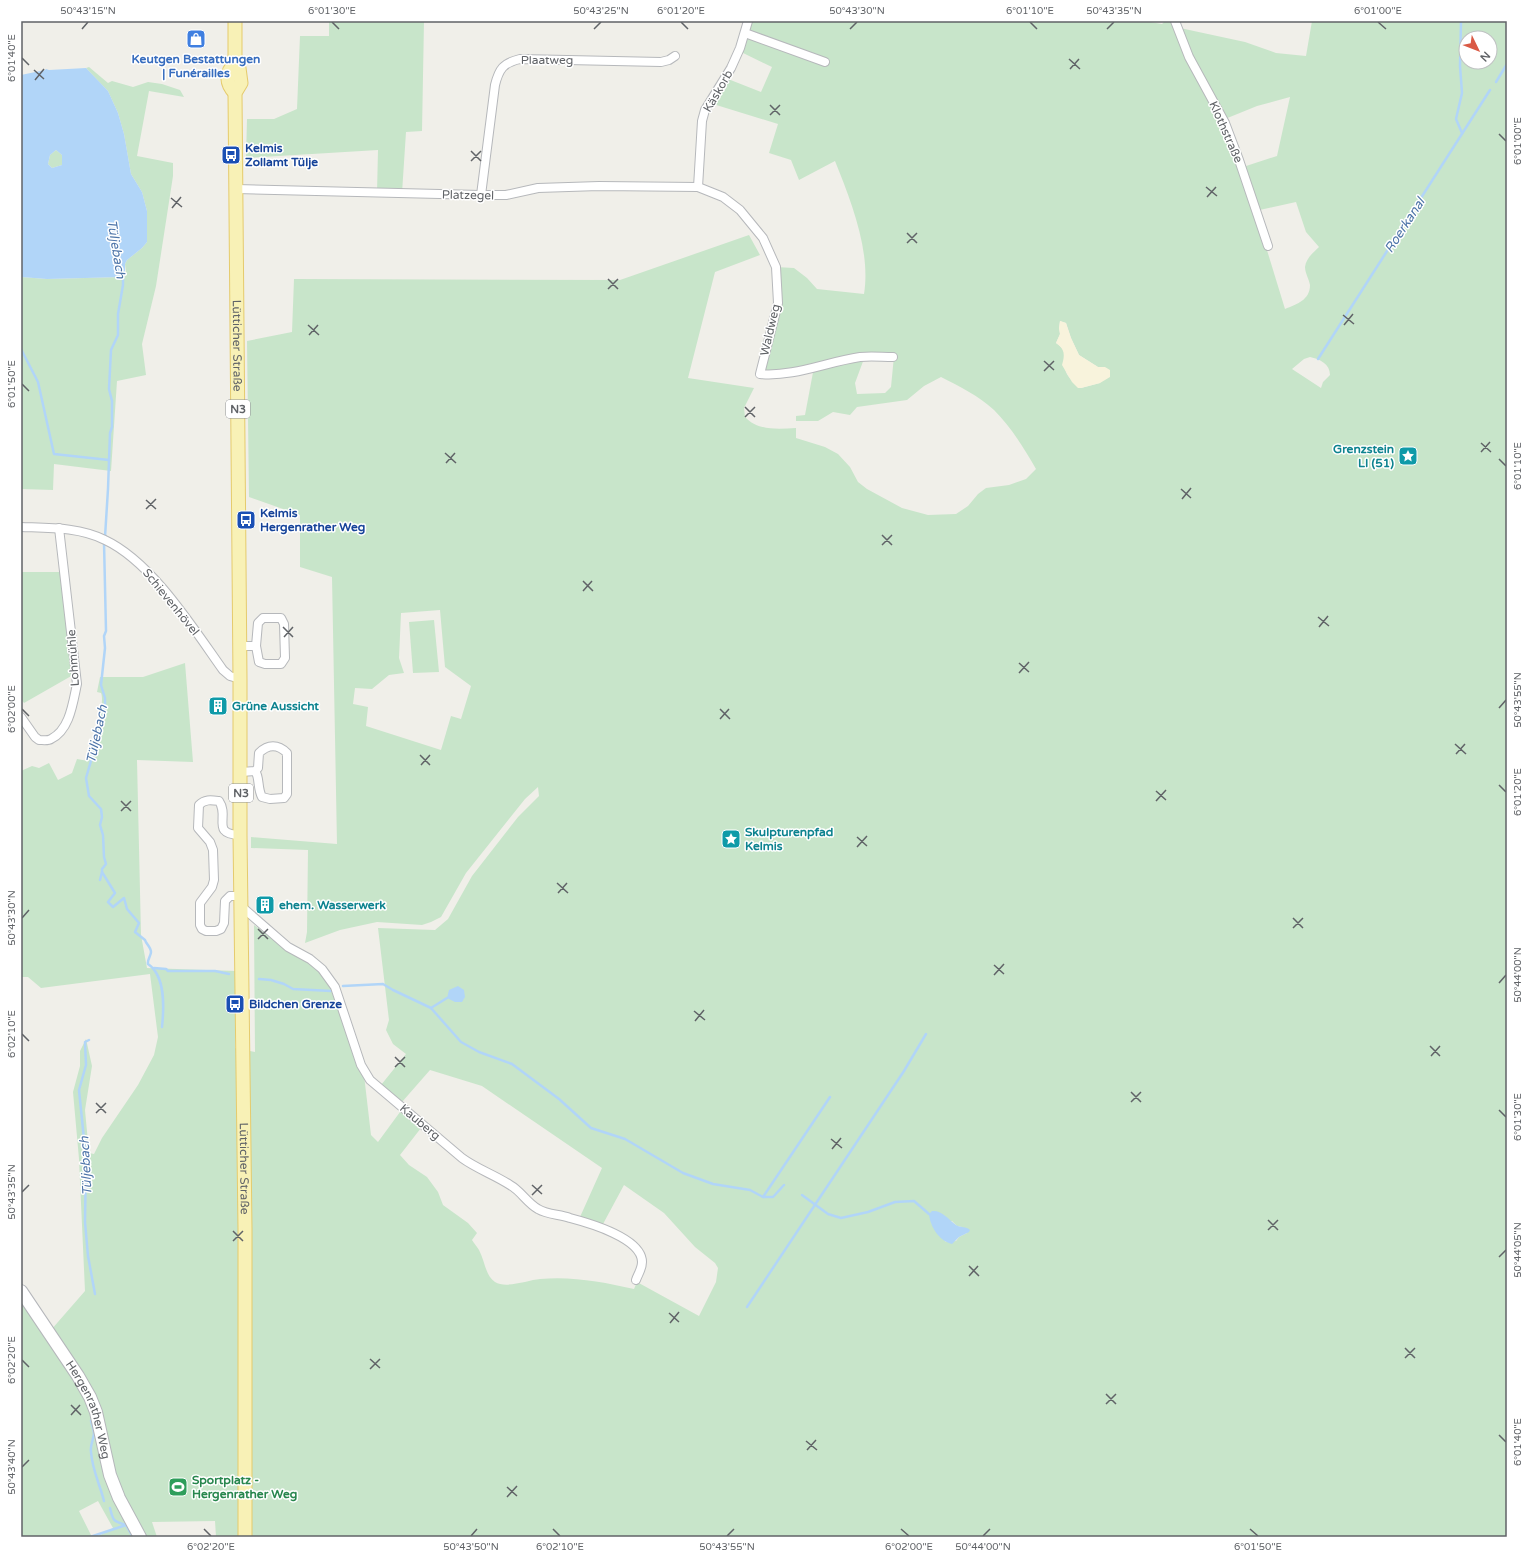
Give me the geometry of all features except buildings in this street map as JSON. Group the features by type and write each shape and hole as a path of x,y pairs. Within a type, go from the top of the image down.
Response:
{"main road":[{"name":"Lütticher Straße","path":"235,21 235,64 230,68 228,83 235,93 241,772 240,835 245,1220 245,1537"}],"street":[{"name":"Käskorb","path":"698,187 702,121 705,110 731,68 745,33 748,21"},
{"name":"Klothstraße","path":"1175,21 1190,57 1224,123 1239,160 1268,246"},
{"path":"745,33 825,62"},
{"name":"Plaatweg","path":"481,196 495,85 498,72 504,66 511,61 520,59 661,62 669,60 675,56"},
{"name":"Platzegel","path":"236,189 481,196 506,195 538,188 599,186 698,187"},
{"name":"Waldweg","path":"698,187 723,197 740,210 764,238 776,267 778,304 760,374 774,375 788,373 871,356 893,357"},
{"name":"Schievenhövel","path":"21,527 59,528 83,532 104,539 124,550 146,570 166,593 223,670 230,676 240,679"},
{"name":"Lohmühle","path":"21,717 35,737 39,740 50,740 63,730 72,705 77,684 59,528"},
{"path":"263,618 281,618 284,624 285,658 281,664 264,664 259,662 256,646 258,623 263,618"},
{"path":"239,646 256,646"},
{"path":"275,746 283,749 287,753 287,794 284,798 270,799 262,797 259,791 257,774 255,771 258,768 259,752 264,748 275,746"},
{"path":"241,772 255,771"},
{"path":"240,835 229,835 225,832 223,828 223,806 219,801 202,801 199,805 198,828 210,842 213,850 214,880 212,887 200,903 200,925 202,929 206,931 216,931 221,929 224,923 225,901 230,896 241,902"},
{"name":"Kauberg","path":"241,902 288,947 310,959 322,968 329,976 335,987 362,1064 370,1080 462,1158 470,1164 519,1190 537,1209 547,1213 570,1217 621,1236 630,1242 636,1248 642,1262 636,1280"},
{"name":"Hergenrather Weg","path":"21,1291 78,1376 90,1398 96,1412 110,1476 119,1498 140,1537"}],"green space":[{"path":"329,21 424,21 422,131 406,132 402,193 377,193 378,150 246,158 247,119 274,119 297,109 300,36 329,36"},
{"path":"751,21 1144,21 1162,24 1165,21 1172,21 1221,122 1240,168 1277,156 1290,97 1257,106 1225,119 1191,54 1180,28 1245,42 1276,53 1306,56 1312,21 1507,21 1507,1537 216,1537 215,1521 152,1522 157,1537 97,1537 113,1528 98,1501 79,1511 92,1537 21,1537 21,1283 51,1330 85,1291 79,1159 73,1092 80,1066 80,1051 86,1039 92,1066 85,1110 89,1153 94,1154 102,1138 138,1085 154,1055 158,1037 150,974 41,988 28,977 21,977 21,771 32,766 39,768 49,763 58,780 72,773 77,759 88,761 102,706 101,693 97,692 100,677 143,677 185,663 193,762 137,760 141,935 147,968 236,971 235,1048 255,1052 254,925 287,949 308,961 319,970 333,989 364,1075 371,1135 378,1142 400,1112 421,1128 400,1155 409,1165 427,1177 438,1192 443,1205 468,1223 477,1233 472,1240 481,1254 489,1276 495,1282 505,1285 540,1279 564,1278 599,1282 634,1289 637,1282 699,1316 716,1282 718,1268 715,1263 695,1247 664,1213 624,1185 603,1224 580,1217 602,1168 482,1086 430,1070 402,1102 381,1085 406,1054 393,1044 386,1030 389,1020 378,928 435,930 448,919 472,876 518,817 539,796 538,787 525,799 466,873 441,917 422,925 377,922 340,930 305,943 307,932 308,850 251,848 251,837 337,844 332,577 300,567 300,515 249,497 247,341 292,332 294,279 620,280 749,235 760,255 715,272 688,378 754,388 744,408 745,417 750,422 769,428 796,428 796,438 825,447 838,454 850,467 858,482 867,489 902,508 928,515 956,514 968,506 978,494 986,488 1009,485 1026,479 1036,469 1006,423 982,400 941,377 924,386 907,400 857,407 850,415 833,412 818,421 796,421 796,416 805,415 814,367 760,374 778,303 776,267 794,268 807,278 817,289 864,294 865,278 865,261 858,226 835,161 799,180 791,160 769,153 778,124 713,104 728,79 761,92 772,67 741,52","holes":["1296,202 1306,232 1319,247 1310,256 1305,267 1310,285 1308,294 1302,301 1285,309 1255,211","1060,321 1066,323 1079,355 1098,367 1105,367 1100,383 1081,388 1068,376 1065,367 1065,356 1063,350 1056,343 1060,334","865,356 894,356 891,387 885,393 857,394 855,383","1310,357 1317,359 1324,363 1330,371 1330,375 1323,382 1321,388 1292,369 1304,359","440,610 445,667 471,686 461,719 451,716 441,750 366,726 368,707 353,704 355,688 372,689 389,675 404,673 399,658 401,613","952,1221 957,1226 962,1227 967,1233 959,1237 956,1241 946,1242 938,1234 931,1222"]},
{"path":"89,67 108,83 112,81 133,87 148,82 162,84 180,90 184,97 149,91 137,156 173,163 173,176 156,286 142,344 146,375 117,381 111,471 54,464 53,490 21,489 21,277 47,279 123,277 126,271 125,264 127,260 147,242 147,211 142,192 131,174 124,134 118,113 108,91 86,68"},
{"path":"56,150 62,155 62,165 52,168 48,164 50,155"},
{"path":"21,572 61,572 73,675 24,703 21,699"},
{"path":"434,620 439,672 413,673 409,622"}],"sand":[{"path":"1060,321 1066,323 1079,355 1098,367 1105,367 1110,370 1110,377 1100,383 1081,388 1078,388 1072,382 1062,365 1064,358 1063,350 1056,343 1060,334"}],"water":[{"path":"86,68 108,91 118,113 124,134 131,174 142,192 147,211 147,242 127,260 125,264 125,275 123,277 47,279 21,277 21,75 46,69","holes":["56,150 62,155 62,165 52,168 48,164 50,155"]},
{"path":"458,986 464,990 465,997 462,1002 455,1002 447,998 449,990"},
{"path":"932,1211 942,1213 956,1225 970,1230 969,1232 959,1237 952,1244 943,1240 933,1228 931,1223 929,1214"}],"waterway":[{"path":"1461,21 1460,66 1462,93 1456,119 1462,133"},
{"name":"Roerkanal","path":"1496,82 1507,64"},
{"name":"Roerkanal","path":"1318,359 1490,90"},
{"name":"Tüljebach","path":"105,537 110,433 112,427 112,401 109,389 111,350 118,335 118,314 123,285 123,275"},
{"path":"21,349 38,382 54,454 109,460"},
{"name":"Tüljebach","path":"104,542 106,631 104,636 105,648 101,685 105,698 105,705 102,723 86,778 89,796 101,809 102,817 100,825 103,835 104,857 106,864 102,869 102,872 115,893 108,902 113,907 124,898 127,909 139,923 135,932 145,940 151,950 148,964 154,969 161,984 163,1002 162,1027"},
{"name":"Tüljebach","path":"100,880 102,872"},
{"path":"154,968 166,969 168,971 215,971 229,974"},
{"path":"259,979 271,980 284,984 293,989 331,991"},
{"path":"343,986 383,984 431,1008 461,1042 479,1052 512,1064 559,1099 591,1128 625,1139 683,1173 713,1184 750,1190 763,1197 773,1197 784,1185"},
{"path":"431,1008 447,998"},
{"path":"747,1307 904,1071 926,1034"},
{"name":"Tüljebach","path":"89,1040 85,1042 86,1065 79,1090 86,1159 85,1222 88,1256 95,1294"},
{"path":"763,1197 830,1097"},
{"path":"802,1195 828,1214 841,1218 868,1212 895,1202 914,1201 929,1214"},
{"path":"93,1419 91,1421 94,1434 91,1448 92,1458 94,1471 104,1501"},
{"path":"110,1508 114,1520 126,1525 133,1537"},
{"path":"90,1537 126,1525"}],"place":[{"name":"Keutgen Bestattungen | Funérailles","path":"196,39"},
{"name":"Kelmis Zollamt Tülje","path":"231,155"},
{"name":"Grenzstein LI (51)","path":"1408,456"},
{"name":"Kelmis Hergenrather Weg","path":"246,520"},
{"name":"Grüne Aussicht","path":"218,706"},
{"name":"Skulpturenpfad Kelmis","path":"731,839"},
{"name":"ehem. Wasserwerk","path":"265,905"},
{"name":"Bildchen Grenze","path":"235,1004"},
{"name":"Sportplatz - Hergenrather Weg","path":"178,1487"}]}
